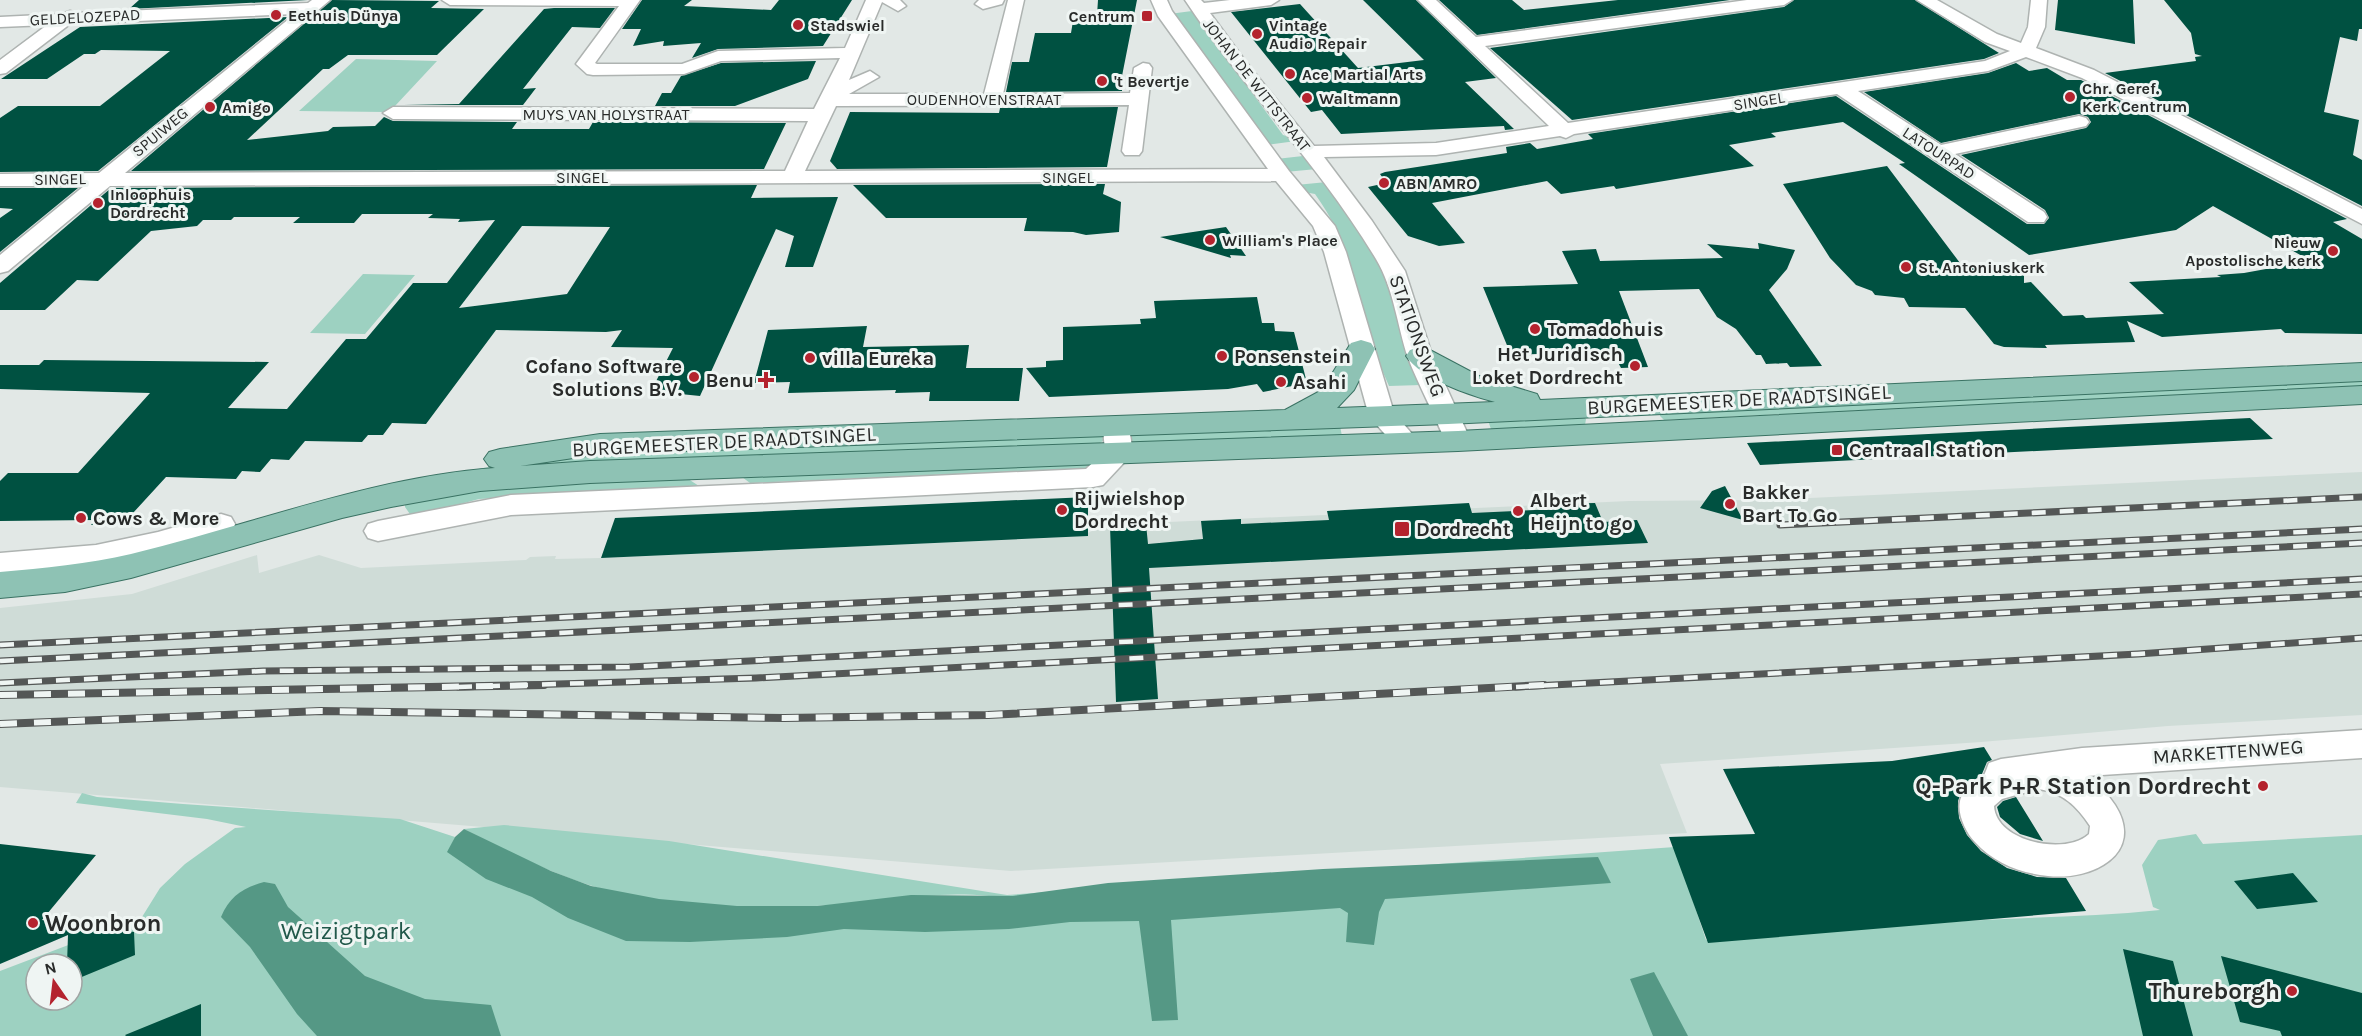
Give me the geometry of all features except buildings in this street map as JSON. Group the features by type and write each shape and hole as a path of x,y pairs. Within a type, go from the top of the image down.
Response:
{"main road":[{"path":"1262,422 1328,404 1346,382 1348,371 1361,349"},
{"path":"1420,356 1457,379 1485,390 1525,401 1576,408"},
{"name":"BURGEMEESTER DE RAADTSINGEL","path":"1117,440 1407,443 1453,428 1576,408 2362,372"},
{"name":"BURGEMEESTER DE RAADTSINGEL","path":"0,585 64,579 130,566 220,533 342,507 391,490 480,480 1117,440 1262,422 1382,416 1453,428 2362,395"}],"street":[{"path":"0,69 90,0"},
{"path":"450,0 520,2 512,10 629,4"},
{"path":"792,177 874,0"},
{"path":"973,83 993,96 1016,0"},
{"name":"JOHAN DE WITTSTRAAT","path":"1159,0 1164,12 1275,165"},
{"path":"1196,4 1271,0"},
{"path":"1426,0 1566,132"},
{"path":"1471,43 1784,0"},
{"path":"1925,0 1991,38 2088,74 2362,218"},
{"path":"2027,50 2038,27 2039,0"},
{"name":"GELDELOZEPAD","path":"0,22 224,6 284,9 317,4"},
{"name":"SPUIWEG","path":"0,266 289,24 317,4"},
{"path":"629,4 585,64 593,69 684,69 718,56 850,53"},
{"name":"JOHAN DE WITTSTRAAT","path":"1196,4 1215,34 1316,161"},
{"name":"SINGEL","path":"1316,161 1419,156 1436,150 1988,66 2015,58 2027,50"},
{"path":"1132,151 1143,68"},
{"path":"828,103 870,77"},
{"name":"LATOURPAD","path":"1842,89 2036,217"},
{"name":"OUDENHOVENSTRAAT","path":"828,103 993,96 1138,99"},
{"name":"MUYS VAN HOLYSTRAAT","path":"393,113 828,103"},
{"path":"1938,152 2079,122"},
{"name":"STATIONSWEG","path":"1316,161 1387,258 1401,283 1420,356 1453,428"},
{"path":"1275,165 1309,205 1335,252 1382,416 1407,443"},
{"name":"SINGEL","path":"0,180 1164,175 1275,165"},
{"path":"391,490 388,529 512,505 1093,478 1117,440"},
{"name":"BURGEMEESTER DE RAADTSINGEL","path":"0,564 96,555 158,542 220,533"},
{"name":"MARKETTENWEG","path":"2001,773 2094,762 2362,744"},
{"path":"2074,862 2097,865 2122,849 2117,823 2095,779 2094,762"}],"shaded area":[{"path":"2362,472 2362,715 2168,726 1981,742 1660,764 1687,833 1011,871 0,787 0,608 132,594 257,555 259,573 319,555 361,568 526,560 530,557 601,558 1047,538 1081,536 1105,525 1629,501 1768,500"},
{"path":"464,829 551,871 591,886 659,899 737,906 817,906 911,895 1013,896 1108,883 1323,869 1598,857 1611,883 1385,899 1379,912 1374,945 1346,942 1348,913 1340,908 1171,920 1178,1020 1152,1021 1139,921 1070,922 1009,929 925,932 844,929 787,937 690,942 626,941 568,918 532,897 486,879 447,852 455,837"},
{"path":"264,882 275,884 288,907 365,976 425,999 491,1005 501,1036 317,1036 297,1014 250,947 221,917 233,898 250,887"},
{"path":"1654,972 1688,1036 1653,1036 1630,979"}],"green space":[{"path":"1192,11 1283,135 1294,138 1296,141 1266,145 1169,14"},
{"path":"356,59 437,61 395,106 385,112 299,111"},
{"path":"1308,157 1317,169 1285,172 1276,159"},
{"path":"1327,182 1378,252 1421,385 1389,386 1367,334 1348,258 1342,243 1327,212 1315,194 1299,191 1296,185"},
{"path":"363,274 415,275 365,334 310,333"},
{"path":"2362,378 2362,386 1664,420 1660,416 1660,411"},
{"path":"1582,415 1586,419 1585,425 1491,429 1487,418"},
{"path":"1340,426 1342,436 1128,444 1130,432"},
{"path":"1104,436 1103,441 1095,446 409,483 483,468 601,451"},
{"path":"1097,462 1095,468 750,483 734,471"},
{"path":"679,473 699,486 479,499 412,517 405,507 405,498"},
{"name":"Weizigtpark","path":"82,793 97,797 400,819 455,837 448,852 588,896 785,915 989,896 924,896 789,907 672,902 643,898 589,885 526,860 464,829 504,825 669,841 1007,895 1675,847 1706,940 1965,921 2087,916 2160,910 2153,907 2142,865 2158,840 2196,834 2203,844 2362,835 2362,1036 0,1036 0,971 24,962 24,1012 84,1012 84,952 50,952 142,917 160,888 185,864 235,828 246,827 207,819 76,803"}],"railway":[{"path":"1780,525 2362,497"},
{"path":"0,645 2362,529"},
{"path":"0,661 2362,543"},
{"path":"0,683 263,671 629,667 2362,579"},
{"path":"493,686 756,678 2362,594"},
{"path":"1516,687 2138,654 2362,638"},
{"path":"493,686 544,685"},
{"path":"0,724 321,711 784,718 988,715 1544,685"},
{"path":"0,695 493,686"},
{"path":"458,687 493,686"}],"place":[{"name":"Eethuis Dünya","path":"276,15"},
{"name":"Centrum","path":"1147,16"},
{"name":"Stadswiel","path":"798,25"},
{"name":"Vintage Audio Repair","path":"1257,34"},
{"name":"Ace Martial Arts","path":"1290,74"},
{"name":"'t Bevertje","path":"1102,81"},
{"name":"Chr. Geref. Kerk Centrum","path":"2070,97"},
{"name":"Waltmann","path":"1307,98"},
{"name":"Amigo","path":"210,107"},
{"name":"ABN AMRO","path":"1384,183"},
{"name":"Inloophuis Dordrecht","path":"98,203"},
{"name":"William's Place","path":"1210,240"},
{"name":"Nieuw Apostolische kerk","path":"2333,251"},
{"name":"St. Antoniuskerk","path":"1906,267"},
{"name":"Tomadohuis","path":"1535,329"},
{"name":"Ponsenstein","path":"1222,356"},
{"name":"villa Eureka","path":"810,358"},
{"name":"Het Juridisch Loket Dordrecht","path":"1635,366"},
{"name":"Cofano Software Solutions B.V.","path":"694,377"},
{"name":"Benu","path":"766,380"},
{"name":"Asahi","path":"1281,382"},
{"name":"Centraal Station","path":"1837,450"},
{"name":"Bakker Bart To Go","path":"1730,504"},
{"name":"Rijwielshop Dordrecht","path":"1062,510"},
{"name":"Albert Heijn to go","path":"1518,511"},
{"name":"Cows & More","path":"81,518"},
{"name":"Dordrecht","path":"1402,529"},
{"name":"Q-Park P+R Station Dordrecht","path":"2263,786"},
{"name":"Woonbron","path":"33,923"},
{"name":"Thureborgh","path":"2292,991"}]}
